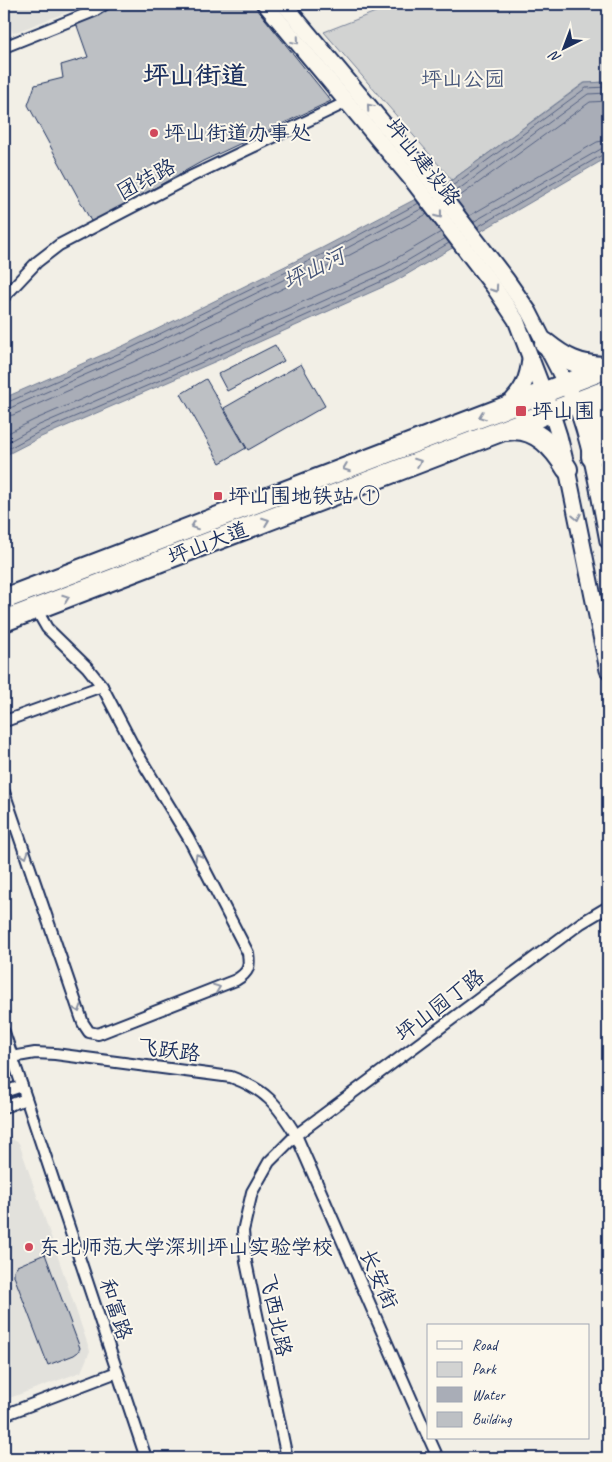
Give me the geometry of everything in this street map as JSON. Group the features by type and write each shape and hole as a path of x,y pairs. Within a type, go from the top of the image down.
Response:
{"highway":[{"path":"545,344 559,355 574,362 589,367 608,368"},
{"name":"坪山大道","path":"4,599 608,368"},
{"name":"坪山大道","path":"4,621 608,390"},
{"path":"592,457 592,439 596,422 608,403"},
{"path":"498,432 523,430 535,434 548,442 567,469"}],"street":[{"path":"4,46 94,11 105,4"},
{"name":"坪山建设路","path":"265,4 346,102 418,176"},
{"name":"坪山建设路","path":"284,4 472,246 506,279 528,312 576,402 592,457 608,541"},
{"name":"团结路","path":"4,297 37,262 59,245 192,176 346,102"},
{"name":"坪山建设路","path":"472,246 494,287 516,320 559,436 608,670"},
{"path":"507,406 518,395 525,382 529,371 530,357"},
{"path":"4,792 83,1023 89,1032 98,1034 245,975 250,964 248,953 188,837 137,753 102,686 88,667 47,628 36,609"},
{"path":"4,720 102,686"},
{"name":"坪山园丁路","path":"296,1135 581,922 608,908"},
{"name":"和富路","path":"4,1032 146,1458"},
{"name":"飞跃路","path":"12,1057 35,1053 55,1054 231,1077 250,1084 266,1095 282,1112 296,1135"},
{"path":"4,1092 22,1086"},
{"path":"4,1107 26,1099"},
{"name":"长安街","path":"296,1135 427,1433"},
{"name":"飞西北路","path":"288,1458 246,1262 243,1231 252,1192 270,1162 296,1135"},
{"path":"4,1415 117,1372"},
{"name":"长安街","path":"430,1440 438,1458"}],"shaded area":[{"path":"4,4 88,4 13,33"},
{"name":"东北师范大学深圳坪山实验学校","path":"4,1135 19,1143 90,1351 81,1372 4,1400"}],"green space":[{"name":"坪山公园","path":"396,4 608,4 608,82 584,83 452,180 324,32"}],"water":[{"name":"坪山河","path":"608,82 608,157 394,282 41,437 4,456 4,398 125,345 322,248 452,180 585,83"}],"building":[{"name":"坪山街道办事处","path":"115,4 253,4 331,101 203,161 92,223 28,105 35,85 63,78 61,65 88,57 76,23 105,11"},
{"path":"275,345 284,361 227,391 218,374"},
{"path":"301,364 325,406 248,450 224,408"},
{"path":"206,379 246,448 220,463 181,394"},
{"path":"45,1254 80,1348 74,1355 48,1365 14,1276 14,1270 17,1266"}],"place":[{"name":"坪山街道办事处","path":"154,133"},
{"name":"坪山围","path":"521,411"},
{"name":"坪山围地铁站 ①","path":"218,496"},
{"name":"东北师范大学深圳坪山实验学校","path":"29,1247"}],"district":[{"name":"坪山街道","path":"195,75"}]}
